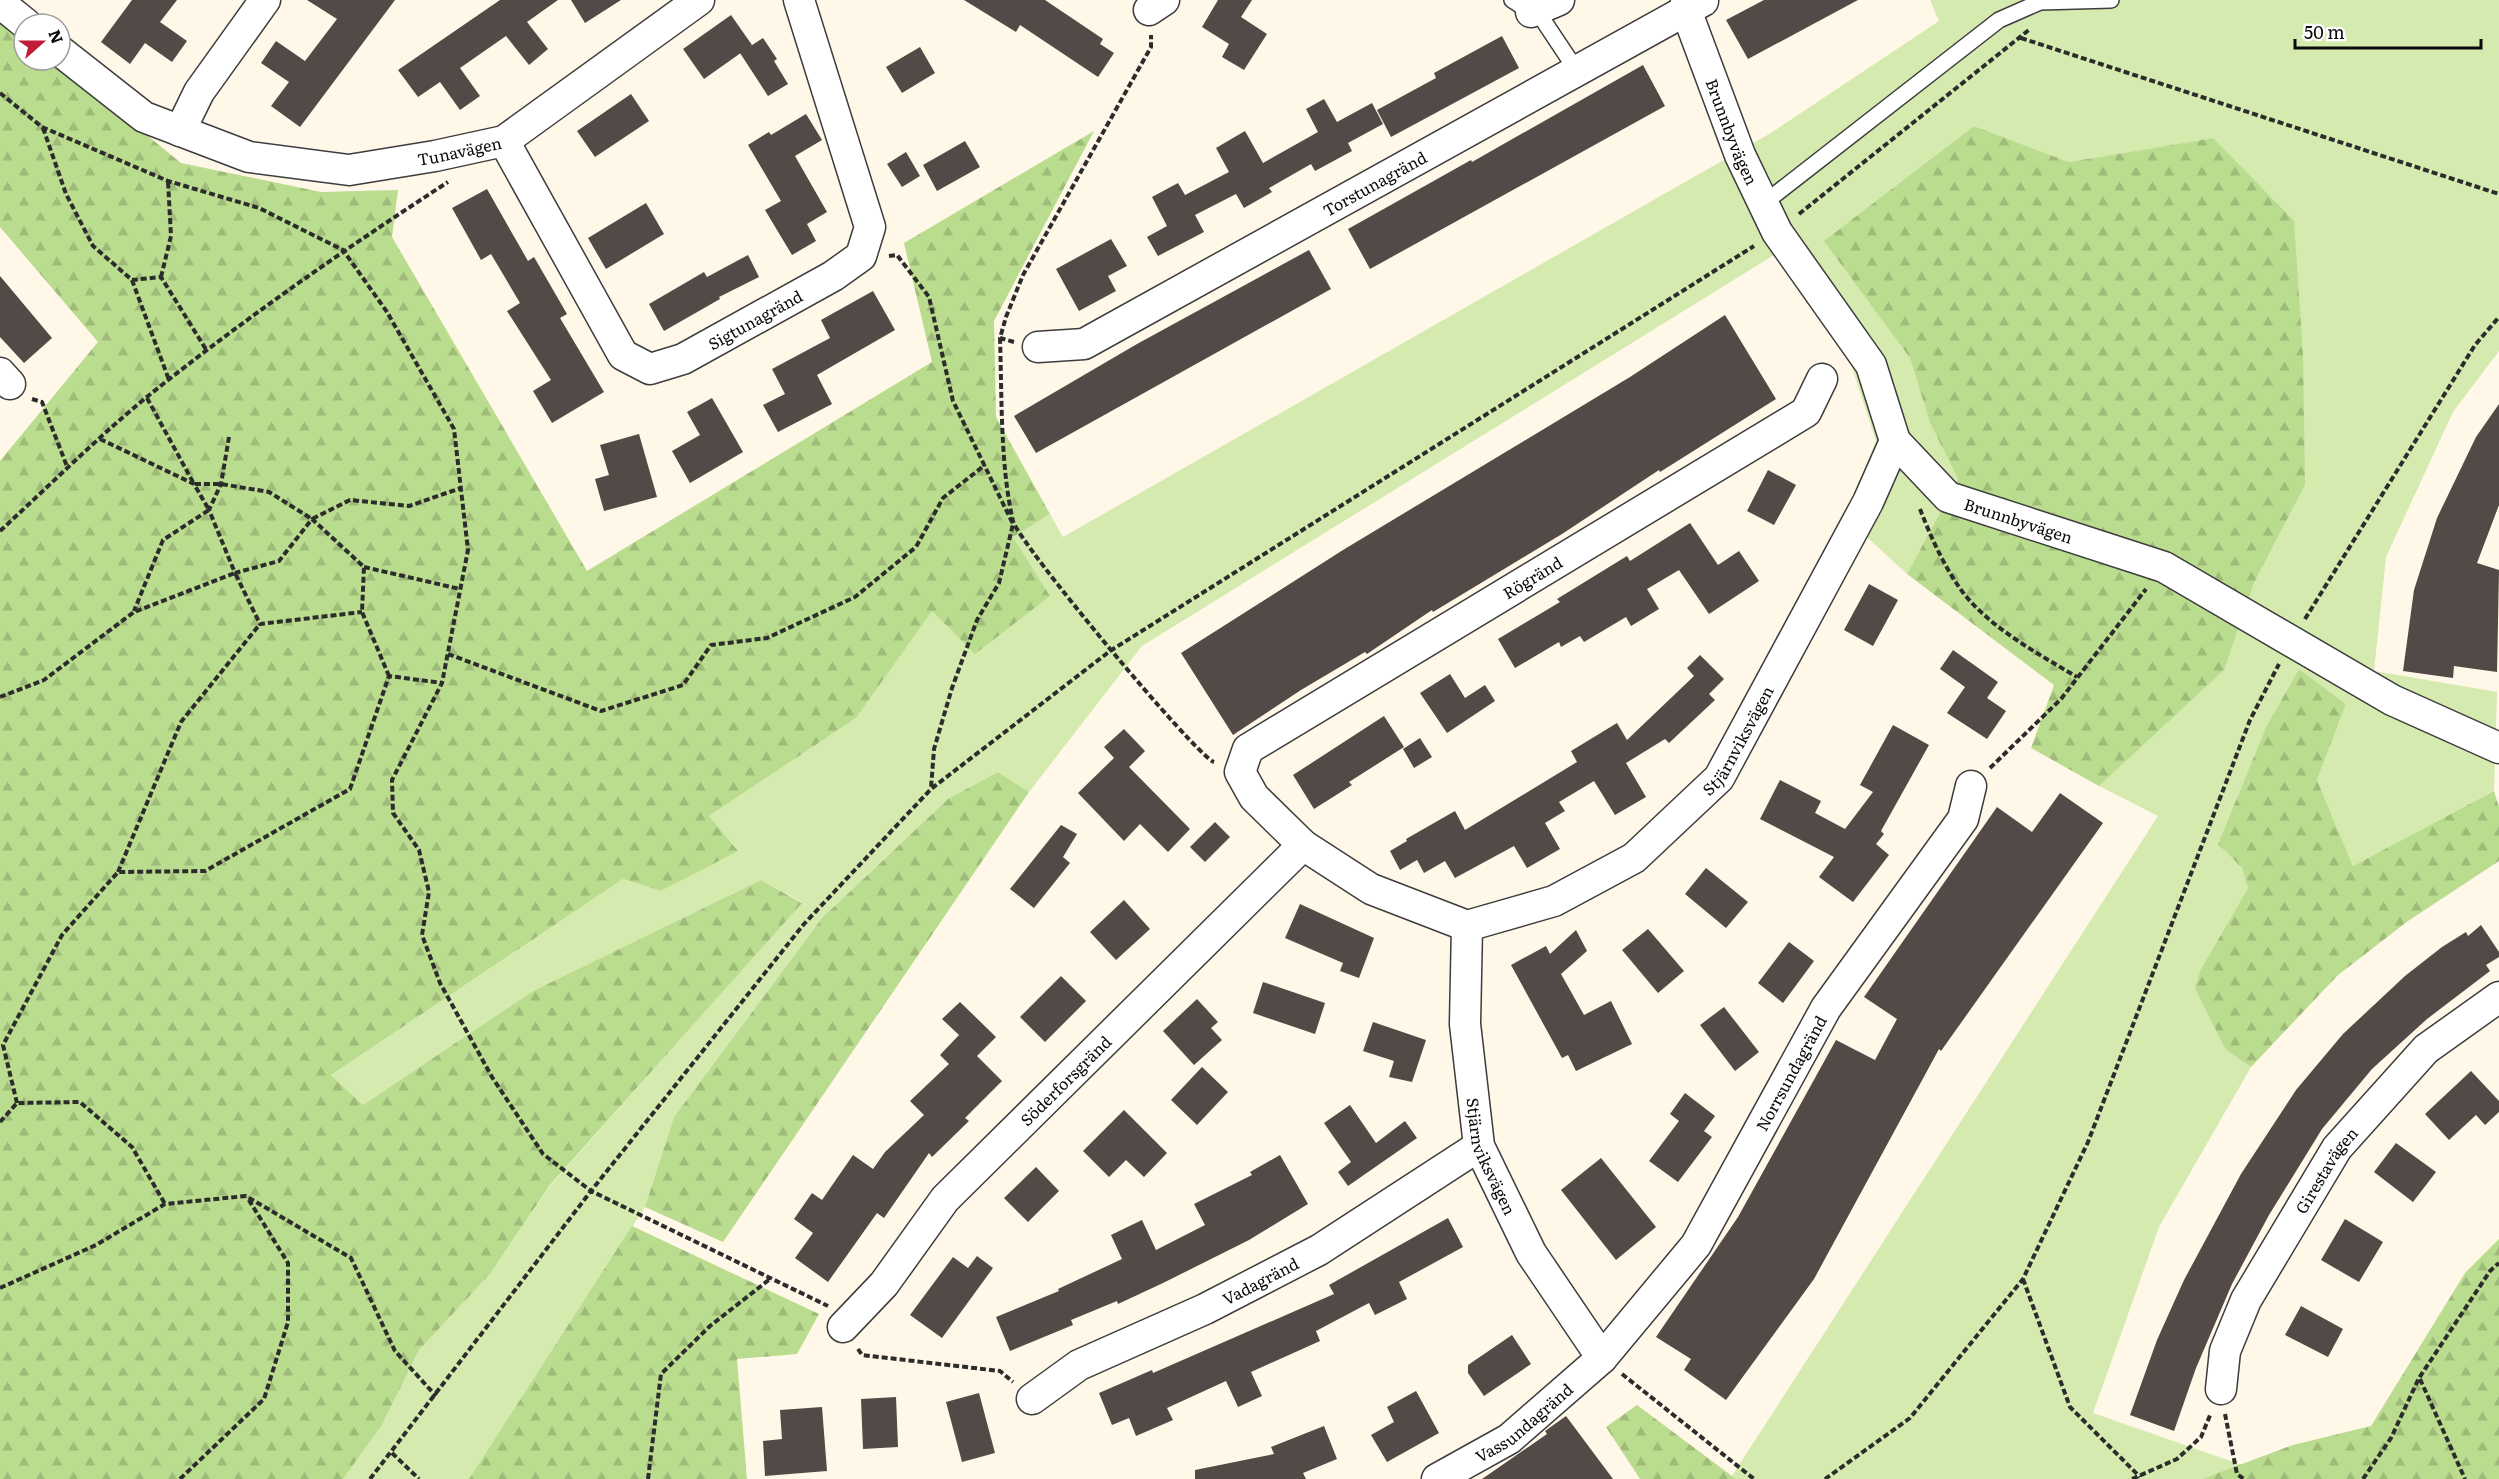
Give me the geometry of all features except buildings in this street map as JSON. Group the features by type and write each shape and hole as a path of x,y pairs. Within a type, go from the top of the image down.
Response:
{"street":[{"path":"180,131 198,92 265,0"},
{"name":"Tunavägen","path":"72,60 144,117 249,157 349,170 435,156 504,141 699,0"},
{"path":"799,0 870,227 861,256"},
{"path":"1521,6 1559,0"},
{"path":"0,3 12,13"},
{"name":"Brunnbyvägen","path":"1692,3 1740,155 1777,232 1870,365 1894,441 1948,497 2164,567 2290,643 2392,700 2499,748"},
{"name":"Torstunagränd","path":"1038,347 1084,344 1577,70 1692,3"},
{"name":"Sigtunagränd","path":"504,141 623,355 650,369 683,359 833,276 861,256"},
{"name":"Rögränd","path":"1240,772 1248,749 1806,412 1822,379"},
{"name":"Stjärnviksvägen","path":"1602,1358 1531,1253 1479,1146 1465,1024 1467,926 1554,901 1634,858 1719,778 1868,502 1894,441"},
{"path":"1240,772 1254,798 1303,845 1371,889 1467,926"},
{"name":"Norrsundagränd","path":"1602,1358 1696,1245 1826,1008 1963,819 1971,786"},
{"name":"Söderforsgränd","path":"843,1327 884,1284 945,1199 1303,845"},
{"name":"Girestavägen","path":"2221,1389 2225,1351 2246,1300 2337,1148 2426,1049 2499,997"},
{"name":"Vadagränd","path":"1032,1399 1079,1365 1205,1309 1319,1250 1479,1146"},
{"name":"Vassundagränd","path":"1437,1479 1509,1439 1602,1358"}],"lane":[{"path":"1763,204 1999,20 2040,2 2111,0"},
{"path":"1521,6 1543,20 1577,70"}],"path":[{"path":"931,789 934,748 952,688 977,620 999,583 1013,524 1003,439 1000,338 1006,317 1023,275 1151,47 1157,5"},
{"path":"370,1479 436,1396 591,1191 804,924 931,789 1110,651 1777,232 2020,37 2499,194"},
{"path":"0,93 42,127 168,181 259,208 343,250 387,312 454,429 468,549 442,683 392,780 393,813 419,850 429,892 422,935 440,983 492,1077 543,1154 591,1191 829,1307 862,1355 1000,1371 1032,1399"},
{"path":"42,127 66,194 93,246 132,280 168,380"},
{"path":"0,531 168,380 343,250 458,175"},
{"path":"168,181 171,236 161,277 207,351"},
{"path":"861,256 897,255 929,297 953,401 1013,524 1110,651 1210,761 1240,772"},
{"path":"132,280 161,277"},
{"path":"1825,1479 1910,1418 2023,1279 2088,1142 2250,720 2290,643 2475,345 2499,317"},
{"path":"1000,338 1038,347"},
{"path":"5,378 21,395 42,402 68,469"},
{"path":"147,398 209,510 235,573 260,624"},
{"path":"134,612 163,540 209,510 221,484 229,437"},
{"path":"100,439 194,484 221,484 270,492 312,519 364,567 460,589"},
{"path":"448,654 601,711 683,685 711,645 767,638 855,597 916,547 943,498 985,465"},
{"path":"0,697 44,680 134,612 235,573 279,561 312,519 350,500 409,506 461,488"},
{"path":"1918,502 1929,533 1960,588 1999,627 2076,677"},
{"path":"118,873 205,871 350,789 389,676 362,612 364,567"},
{"path":"1971,786 2061,699 2164,567"},
{"path":"17,1103 3,1045 62,935 118,873 181,722 260,624 362,612"},
{"path":"389,676 442,683"},
{"path":"0,1122 17,1103 80,1102 132,1147 165,1204"},
{"path":"0,1288 96,1245 165,1204 246,1196 351,1258 395,1352 436,1396"},
{"path":"180,1479 264,1399 288,1322 288,1263 246,1196"},
{"path":"2363,1479 2391,1438 2419,1378 2490,1271 2499,1263"},
{"path":"648,1479 661,1374 710,1326 770,1279"},
{"path":"2023,1279 2070,1407 2140,1477"},
{"path":"1602,1358 1754,1479"},
{"path":"2419,1378 2465,1479"},
{"path":"2132,1479 2177,1459 2201,1437 2221,1389"},
{"path":"2221,1389 2237,1474 2244,1479"},
{"path":"392,1453 419,1479"}],"green space":[{"path":"1930,0 2499,0 2499,351 2453,412 2386,557 2374,671 2497,692 2494,791 2353,866 2317,780 2346,704 2299,669 2267,725 2218,844 2242,868 2248,888 2201,969 2226,1050 2251,1067 2159,1227 2093,1413 2242,1465 2202,1479 1736,1479 1732,1476 2158,816 2099,786 2223,670 2254,583 2305,485 2213,138 2069,162 1974,126 1825,241 1910,358 1930,423 1958,479 1907,574 1845,517 1876,441 1848,355 1774,255 1142,646 1029,792 998,772 948,799 822,918 674,1117 645,1207 469,1479 343,1479 382,1425 419,1350 490,1274 550,1186 802,902 761,880 533,991 363,1105 331,1075 623,879 661,891 737,850 709,816 856,718 932,610 1050,596 1013,537 1050,514 1063,537 1771,133 1939,21"},
{"path":"0,15 12,25 12,72 70,72 181,163 321,192 398,190 392,237 587,571 932,362 904,243 1094,131 994,321 996,417 1050,514 1013,537 1050,596 975,654 932,611 856,718 709,816 738,851 661,891 623,879 331,1075 363,1105 533,991 761,880 802,903 550,1185 490,1274 419,1350 382,1425 343,1479 0,1479 0,461 98,342 0,227"},
{"path":"1974,126 2069,162 2213,138 2294,221 2303,355 2305,485 2254,583 2224,670 2099,786 2031,748 2054,685 1907,574 1958,479 1930,423 1910,358 1824,241"},
{"path":"2299,669 2346,704 2317,780 2353,866 2494,791 2499,807 2499,861 2408,921 2338,975 2251,1067 2226,1050 2195,988 2201,969 2248,888 2242,868 2218,844 2267,725"},
{"path":"998,772 1029,792 723,1242 645,1207 674,1117 822,918 948,799"},
{"path":"632,1226 819,1314 797,1354 737,1359 747,1479 469,1479"},
{"path":"2499,1239 2499,1479 2202,1479 2293,1445 2371,1426 2465,1273"},
{"path":"1637,1405 1736,1479 1640,1479 1606,1427"}]}
